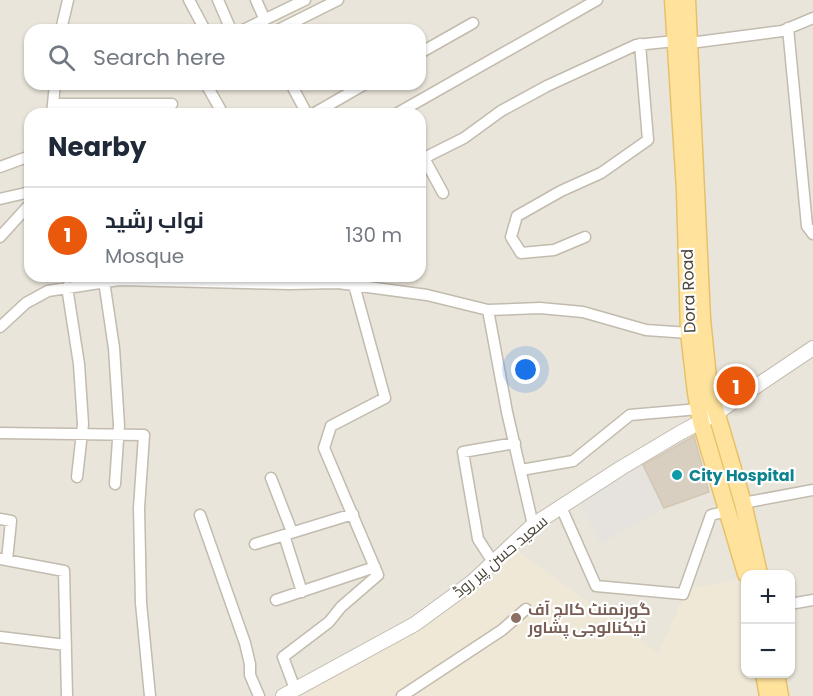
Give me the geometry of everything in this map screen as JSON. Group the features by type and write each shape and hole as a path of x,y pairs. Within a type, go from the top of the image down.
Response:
{"main road":[{"name":"Dora Road","path":"673,0 682,42 689,333 705,415 732,506 745,570"},
{"path":"687,0 682,42 709,388 705,415"},
{"path":"732,506 757,570"},
{"path":"765,678 768,696"},
{"path":"777,678 780,696"}],"street":[{"path":"63,24 68,0"},
{"path":"189,0 202,24"},
{"path":"218,0 228,24"},
{"path":"256,0 265,20"},
{"path":"290,24 338,0"},
{"path":"407,108 597,0"},
{"path":"256,24 299,1"},
{"path":"426,157 464,138 501,111 547,86 640,44 682,42 782,31 813,18"},
{"path":"426,50 473,23"},
{"path":"788,28 807,226 813,234"},
{"path":"585,237 554,250 521,253 510,237 517,216 561,191 601,173 648,140 640,44"},
{"path":"53,108 55,90"},
{"path":"209,90 220,108"},
{"path":"294,90 304,108"},
{"path":"323,108 355,90"},
{"path":"77,108 172,104"},
{"path":"0,166 24,158"},
{"path":"426,165 443,193"},
{"path":"0,199 24,193"},
{"path":"0,237 24,211"},
{"path":"0,327 26,303 48,291 98,282"},
{"path":"104,282 114,348 118,435 115,484"},
{"path":"307,282 338,283 427,295 488,310 540,308 584,312 646,330 689,333"},
{"path":"289,693 282,657 329,621 341,607 378,576 324,448 331,426 385,398 354,285"},
{"path":"68,287 79,364 83,424 76,477"},
{"path":"488,310 533,525"},
{"name":"سعید حسن پیر روڈ","path":"289,693 415,624 471,583 533,525 813,348"},
{"path":"521,470 573,462 630,416 705,415"},
{"path":"0,433 144,435 138,508 140,591 150,696"},
{"path":"493,562 478,538 463,452 514,443"},
{"path":"271,478 302,592"},
{"path":"561,507 596,586 683,594 711,515 732,506 813,490"},
{"path":"255,544 352,514"},
{"path":"201,515 245,643 250,675 259,696"},
{"path":"0,519 10,521 3,559 64,571 67,696"},
{"path":"276,600 375,567"},
{"path":"795,603 813,600"},
{"path":"402,696 502,630 526,609"},
{"path":"0,637 66,645"}],"shaded area":[{"path":"0,0 813,0 813,696 0,696"},
{"path":"639,458 664,508 601,544 579,502"},
{"name":"گورنمنٹ کالج آف ٹیکنالوجی پشاور","path":"511,546 658,653 689,586 701,587 741,579 741,678 765,678 768,696 287,696 415,624"}],"building":[{"name":"City Hospital","path":"694,436 709,492 664,508 643,465"}],"place":[{"name":"نواب رشید","path":"736,386"},
{"name":"City Hospital","path":"677,475"},
{"name":"گورنمنٹ کالج آف ٹیکنالوجی پشاور","path":"516,618"}]}
